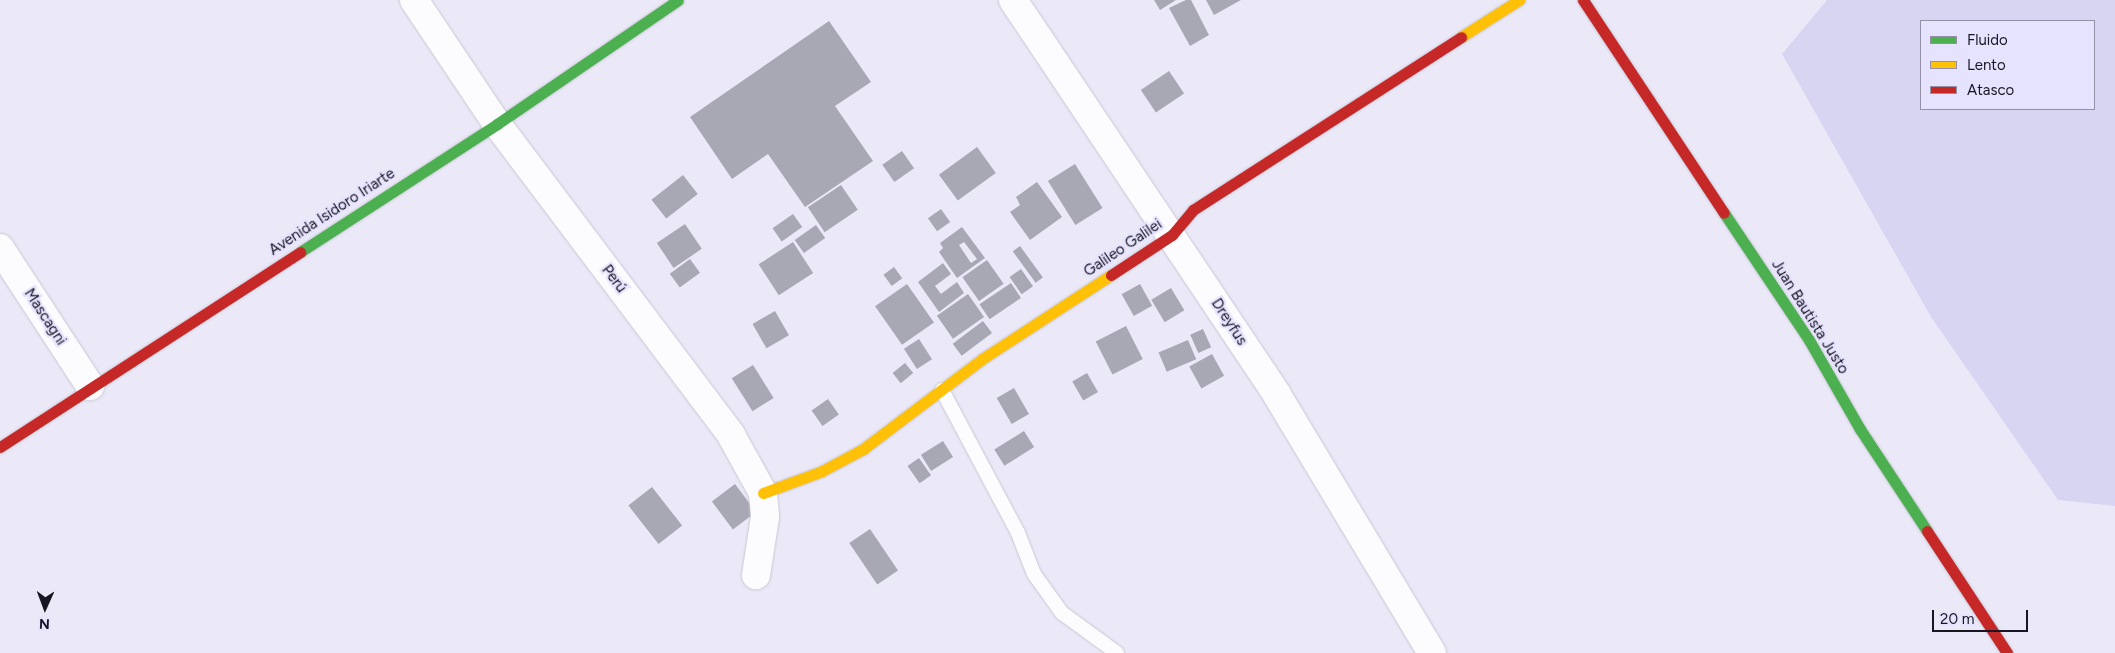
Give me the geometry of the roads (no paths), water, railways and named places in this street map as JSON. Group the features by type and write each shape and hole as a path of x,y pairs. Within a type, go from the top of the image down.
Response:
{"street":[{"name":"Perú","path":"414,0 496,124 731,435 763,493 765,517 756,575"},
{"name":"Avenida Isidoro Iriarte","path":"0,447 90,386 496,124 678,0"},
{"name":"Dreyfus","path":"1013,0 1172,235 1276,395 1432,653"},
{"name":"Galileo Galilei","path":"763,493 822,471 863,449 942,390 1172,235 1193,210 1519,0"},
{"name":"Juan Bautista Justo","path":"1583,0 1809,340 1860,428 2007,653"},
{"name":"Mascagni","path":"0,248 90,386"}],"lane":[{"path":"942,390 1018,533 1034,574 1062,614 1117,653"}]}
